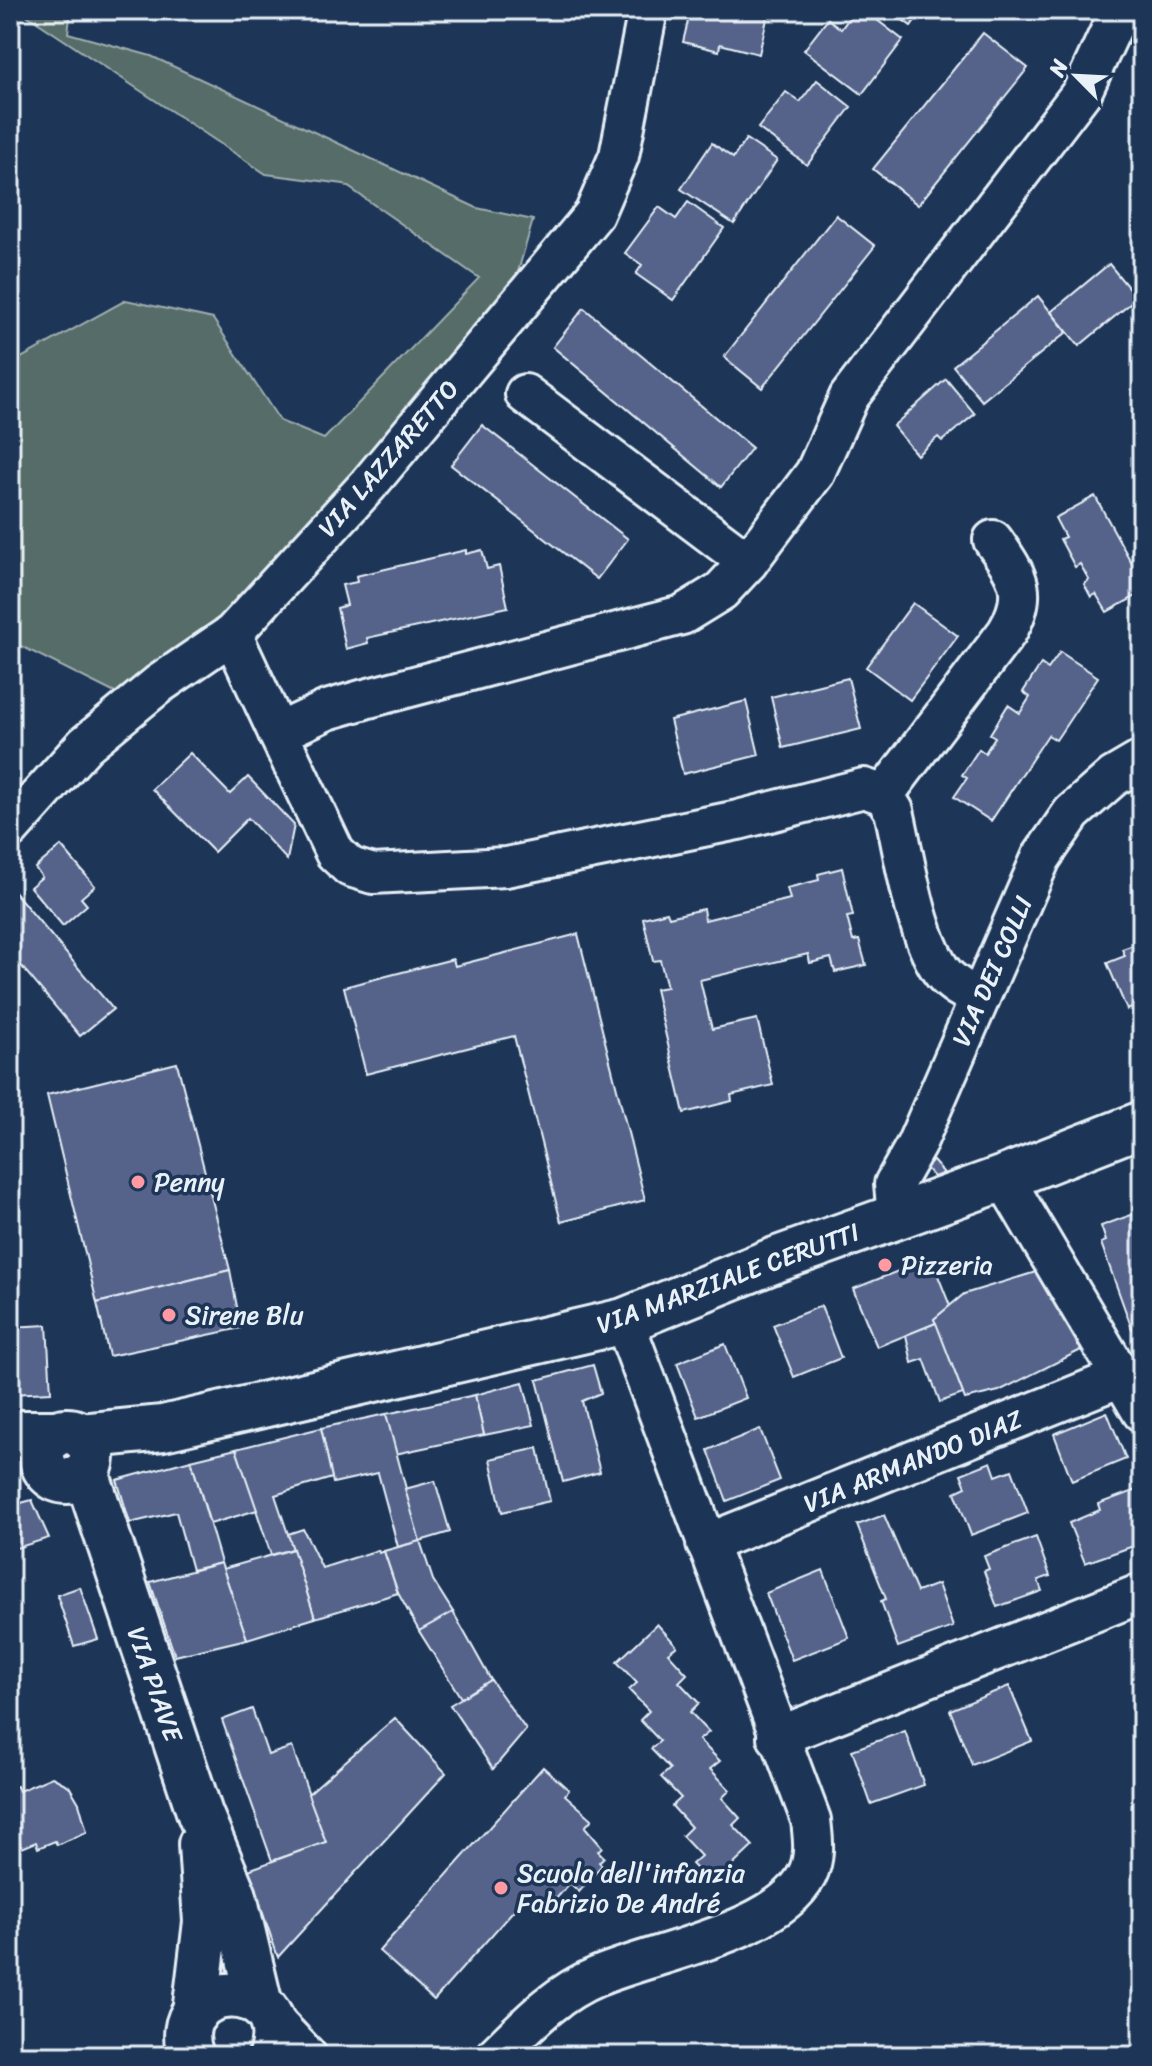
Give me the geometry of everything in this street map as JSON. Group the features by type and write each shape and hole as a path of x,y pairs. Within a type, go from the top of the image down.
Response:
{"street":[{"name":"VIA LAZZARETTO","path":"10,829 85,745 159,684 232,634 368,485 594,214 619,156 648,10"},
{"path":"278,733 327,710 682,615 721,591 748,562 815,473 849,397 1082,92 1120,10"},
{"path":"525,394 748,562"},
{"path":"884,795 1007,632 1021,608 1020,587 993,540"},
{"path":"232,634 335,853 350,867 373,874 506,867 600,851 864,788 884,795 894,811 923,928 939,968 956,986 980,998"},
{"name":"VIA DEI COLLI","path":"897,1217 894,1184 916,1145 1049,847 1072,813 1113,777 1142,760"},
{"name":"VIA MARZIALE CERUTTI","path":"62,1458 163,1428 624,1321 775,1260 1004,1178 1142,1124"},
{"path":"1004,1178 1142,1412"},
{"path":"495,2056 549,2003 594,1977 720,1936 776,1908 807,1876 815,1852 811,1820 777,1737 624,1321"},
{"name":"VIA ARMANDO DIAZ","path":"706,1544 1121,1377"},
{"path":"10,1433 62,1458"},
{"name":"VIA PIAVE","path":"62,1458 110,1554 200,1814 234,1896 267,2026"},
{"path":"777,1737 1142,1593"},
{"name":"VIA PIAVE","path":"187,2038 206,1922 200,1814"},
{"path":"187,2038 205,2002 233,1994 267,2026 307,2056"}],"green space":[{"path":"19,10 71,10 68,33 151,56 477,208 533,220 510,299 234,608 121,696 17,644 10,647 10,364 126,300 213,319 280,421 324,439 479,278 344,184 266,174"}],"building":[{"path":"679,10 769,10 759,54 720,44 719,51 683,42 690,13"},
{"path":"855,10 864,10 903,40 862,94 804,50 828,19 841,29"},
{"path":"889,10 922,10 911,26"},
{"path":"983,33 1028,68 918,205 873,169"},
{"path":"817,80 851,107 807,165 758,128 786,92 800,102"},
{"path":"746,139 777,160 734,224 681,189 712,143 733,158"},
{"path":"688,202 724,228 673,300 636,274 642,265 625,253 659,207 676,219"},
{"path":"836,215 875,246 762,388 724,357"},
{"path":"1109,264 1137,298 1079,346 1051,312"},
{"path":"1038,296 1067,332 982,401 953,366"},
{"path":"584,308 752,448 721,487 553,347"},
{"path":"946,379 975,414 942,441 938,437 917,455 893,426"},
{"path":"482,425 628,539 597,579 451,465"},
{"path":"1095,496 1142,582 1142,593 1107,612 1096,594 1091,597 1084,584 1089,580 1080,564 1075,567 1060,539 1065,537 1055,518"},
{"path":"466,550 466,554 482,550 487,569 499,566 508,607 367,638 368,643 346,649 337,608 347,605 342,585 357,582 356,576"},
{"path":"913,603 958,636 910,700 866,667"},
{"path":"1060,652 1098,677 1056,740 1048,735 991,821 954,797 967,778 962,775 979,749 985,753 995,737 990,734 1008,705 1020,713 1030,697 1023,692 1041,664 1048,669"},
{"path":"848,678 861,729 783,748 771,697"},
{"path":"746,701 759,755 683,774 670,720"},
{"path":"190,753 230,794 248,777 294,825 287,860 248,818 214,852 152,789"},
{"path":"61,846 95,886 81,898 87,905 63,926 30,887 42,877 35,868"},
{"path":"842,868 853,916 847,917 853,941 859,940 866,965 835,972 831,958 810,963 808,954 700,980 712,1029 757,1019 773,1085 731,1095 732,1101 684,1113 655,989 667,987 660,960 653,961 643,918 667,912 669,917 703,909 705,920 790,899 787,888 819,880 818,874"},
{"path":"12,889 113,1009 80,1036 18,962 10,968"},
{"path":"578,934 645,1200 561,1222 514,1036 366,1074 344,987 453,959 455,966"},
{"path":"1142,942 1142,1004 1127,1010 1107,963 1125,956 1122,949"},
{"name":"Penny","path":"177,1063 230,1270 97,1303 47,1095"},
{"path":"933,1161 944,1173 934,1177 924,1166"},
{"path":"1142,1211 1142,1325 1132,1329 1101,1243 1106,1241 1101,1226"},
{"path":"931,1258 950,1306 934,1319 936,1323 877,1347 853,1289"},
{"name":"Sirene Blu","path":"230,1270 241,1328 109,1356 97,1303"},
{"path":"1036,1272 1083,1349 999,1391 965,1399 934,1319 964,1294"},
{"path":"821,1306 841,1358 794,1377 773,1325"},
{"path":"936,1323 963,1394 940,1402 924,1359 912,1363 906,1335"},
{"path":"47,1325 51,1392 10,1394 10,1327"},
{"path":"725,1344 746,1398 698,1417 677,1363"},
{"path":"593,1365 601,1393 582,1401 600,1472 563,1482 537,1380"},
{"path":"523,1382 534,1425 484,1435 475,1395"},
{"path":"475,1395 484,1435 395,1454 386,1414"},
{"path":"1107,1412 1126,1459 1072,1481 1054,1434"},
{"path":"386,1414 420,1541 398,1547 378,1473 333,1483 321,1428"},
{"path":"321,1428 332,1478 275,1495 293,1549 271,1555 236,1449"},
{"path":"760,1429 780,1480 727,1501 708,1450"},
{"path":"538,1448 550,1501 502,1512 490,1459"},
{"path":"236,1449 257,1510 210,1524 191,1460"},
{"path":"191,1460 221,1563 192,1570 176,1512 130,1523 117,1480"},
{"path":"991,1462 996,1476 1012,1470 1028,1513 971,1535 955,1492 966,1487 961,1474"},
{"path":"435,1481 450,1532 420,1541 405,1489"},
{"path":"1136,1490 1142,1502 1142,1543 1085,1563 1069,1523 1100,1510 1098,1504"},
{"path":"32,1500 49,1538 10,1550 10,1506"},
{"path":"884,1515 917,1592 938,1584 953,1627 898,1647 881,1601 886,1599 857,1525"},
{"path":"303,1529 322,1568 378,1550 379,1553 384,1551 398,1593 315,1618 288,1534"},
{"path":"1036,1537 1050,1576 1038,1580 1042,1591 997,1607 984,1571 989,1569 984,1556"},
{"path":"420,1541 433,1580 453,1612 419,1631 398,1593 384,1551"},
{"path":"293,1549 315,1618 247,1639 223,1569"},
{"path":"221,1563 247,1639 175,1656 150,1582"},
{"path":"823,1570 849,1638 792,1660 766,1593"},
{"path":"80,1587 98,1639 74,1646 57,1595"},
{"path":"453,1612 491,1680 461,1698 419,1631"},
{"path":"657,1624 677,1646 668,1653 687,1674 679,1682 699,1703 690,1712 709,1732 699,1740 720,1761 710,1769 730,1790 722,1798 740,1818 733,1825 753,1846 712,1885 692,1864 701,1856 682,1836 691,1827 672,1806 681,1798 661,1777 670,1769 651,1749 660,1741 640,1720 649,1711 629,1690 637,1683 617,1662"},
{"path":"491,1680 526,1730 493,1769 450,1705"},
{"path":"1009,1686 1032,1741 972,1765 950,1710"},
{"path":"252,1709 268,1755 292,1747 326,1842 272,1861 222,1720"},
{"path":"395,1718 446,1773 278,1957 248,1870 326,1842 308,1794"},
{"path":"905,1731 924,1785 871,1804 852,1750"},
{"name":"Scuola dell'infanzia Fabrizio De André","path":"543,1767 569,1790 565,1795 592,1819 585,1827 602,1847 598,1851 604,1857 599,1862 602,1865 579,1892 570,1883 547,1909 529,1893 434,2000 379,1951"},
{"path":"52,1777 69,1786 79,1803 87,1832 57,1845 55,1841 38,1848 36,1842 22,1848 19,1840 10,1844 10,1789 17,1786 19,1791"},
{"path":"1142,2045 1142,2056 1115,2056"}],"place":[{"name":"Penny","path":"138,1182"},
{"name":"Pizzeria","path":"885,1265"},
{"name":"Sirene Blu","path":"169,1315"},
{"name":"Scuola dell'infanzia Fabrizio De André","path":"501,1888"}]}
